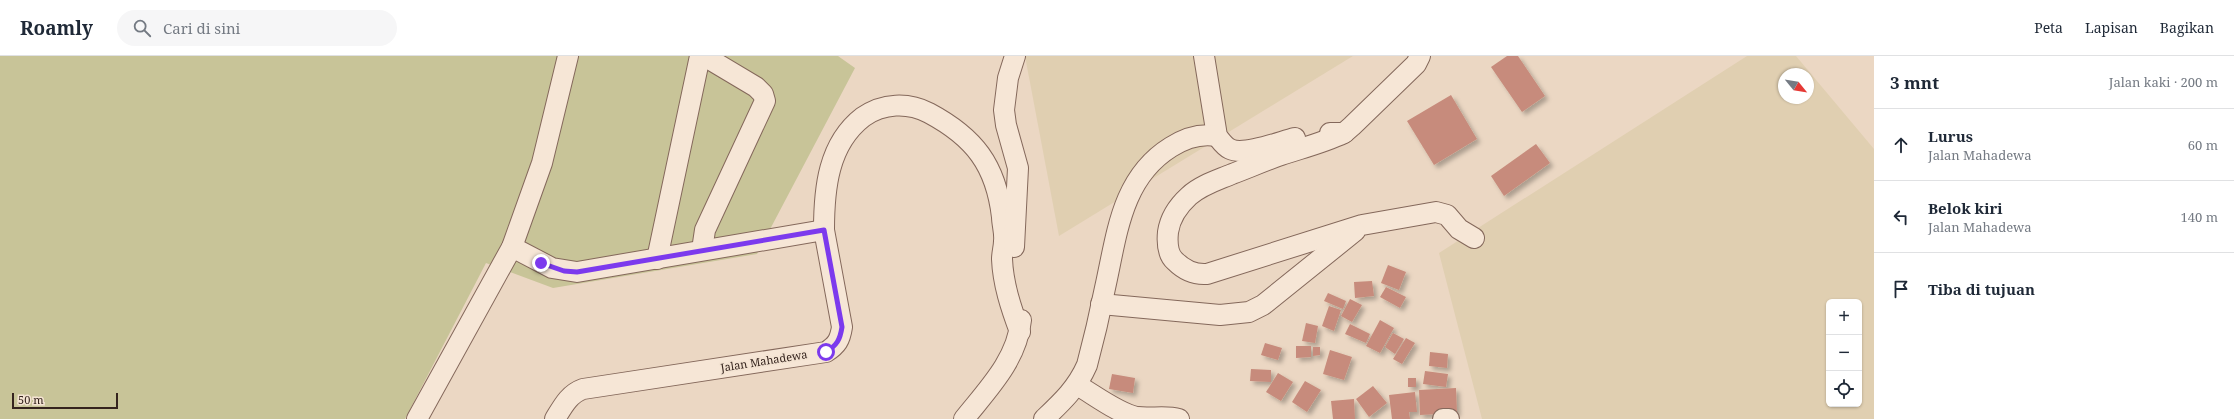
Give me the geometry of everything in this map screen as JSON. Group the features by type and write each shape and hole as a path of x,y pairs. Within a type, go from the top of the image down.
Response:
{"street":[{"path":"417,419 512,247 542,163 568,56"},
{"path":"657,259 700,56"},
{"path":"702,250 702,239 707,225 765,101 763,94 756,87 704,56"},
{"path":"964,419 999,375 1012,355 1020,332 1022,308 1014,259 1018,168 1006,125 1004,110 1008,78 1015,56"},
{"path":"1204,56 1217,136 1225,146 1231,150 1244,152 1309,135 1344,133"},
{"path":"1420,56 1416,64 1344,133 1320,144 1281,155 1200,188 1179,206 1173,216 1167,240 1168,250 1172,259 1189,272 1199,275 1207,274 1362,225 1436,212 1447,216 1459,229 1474,238"},
{"name":"Jalan Mahadewa","path":"555,419 567,399 575,392 583,388 826,352 835,346 840,338 842,327 824,230 824,197 828,175 836,154 850,130 863,118 875,110 886,106 900,105 924,111 953,127 976,147 992,174 1000,201 1004,240 1002,257 1005,280 1009,301 1020,332"},
{"path":"1044,419 1071,394 1087,365 1102,304 1120,216 1135,183 1146,167 1160,154 1175,144 1200,135 1217,136"},
{"path":"1102,304 1220,315 1249,312 1264,305 1362,225"},
{"path":"512,247 552,268 577,272 824,230"},
{"path":"1077,385 1136,417 1172,417 1180,419"},
{"path":"1443,419 1449,419"}],"shaded area":[{"path":"0,56 838,56 855,68 757,254 553,288 486,263 405,419 0,419"},
{"path":"1025,56 1353,56 1059,236"},
{"path":"1747,56 1796,56 1806,68 1778,68 1778,104 1814,104 1814,77 1874,149 1874,419 1482,419 1439,253"}],"building":[{"path":"1507,56 1518,56 1545,96 1522,112 1491,67"},
{"path":"1451,95 1477,139 1434,165 1407,121"},
{"path":"1536,144 1550,163 1504,196 1491,176"},
{"path":"1388,265 1406,272 1399,290 1381,283"},
{"path":"1372,281 1374,296 1355,298 1354,282"},
{"path":"1386,287 1406,297 1400,308 1380,297"},
{"path":"1328,293 1346,301 1343,309 1324,301"},
{"path":"1350,299 1362,305 1352,322 1341,316"},
{"path":"1329,306 1341,310 1334,331 1322,326"},
{"path":"1380,320 1394,328 1380,353 1366,346"},
{"path":"1306,323 1318,326 1315,343 1302,341"},
{"path":"1350,324 1370,334 1366,343 1345,334"},
{"path":"1393,333 1404,339 1395,354 1385,347"},
{"path":"1406,338 1415,343 1402,364 1393,359"},
{"path":"1265,343 1282,348 1278,360 1261,355"},
{"path":"1296,346 1311,346 1311,357 1296,358"},
{"path":"1313,347 1320,347 1320,355 1313,356"},
{"path":"1330,350 1352,357 1344,380 1323,374"},
{"path":"1430,352 1448,354 1447,368 1429,366"},
{"path":"1251,369 1271,370 1271,382 1250,381"},
{"path":"1425,371 1448,374 1446,387 1423,384"},
{"path":"1278,373 1293,382 1281,401 1266,392"},
{"path":"1112,374 1135,378 1133,393 1109,389"},
{"path":"1408,378 1416,378 1416,387 1408,387"},
{"path":"1305,381 1321,390 1307,412 1292,402"},
{"path":"1373,386 1387,403 1369,417 1356,399"},
{"path":"1456,388 1457,413 1420,415 1419,390"},
{"path":"1415,392 1417,412 1409,412 1410,419 1392,419 1389,395"},
{"path":"1354,399 1355,419 1333,419 1331,401"}],"route":[{"path":"541,263 564,271 577,272 824,230 842,327 840,338 835,346 826,352"}]}
